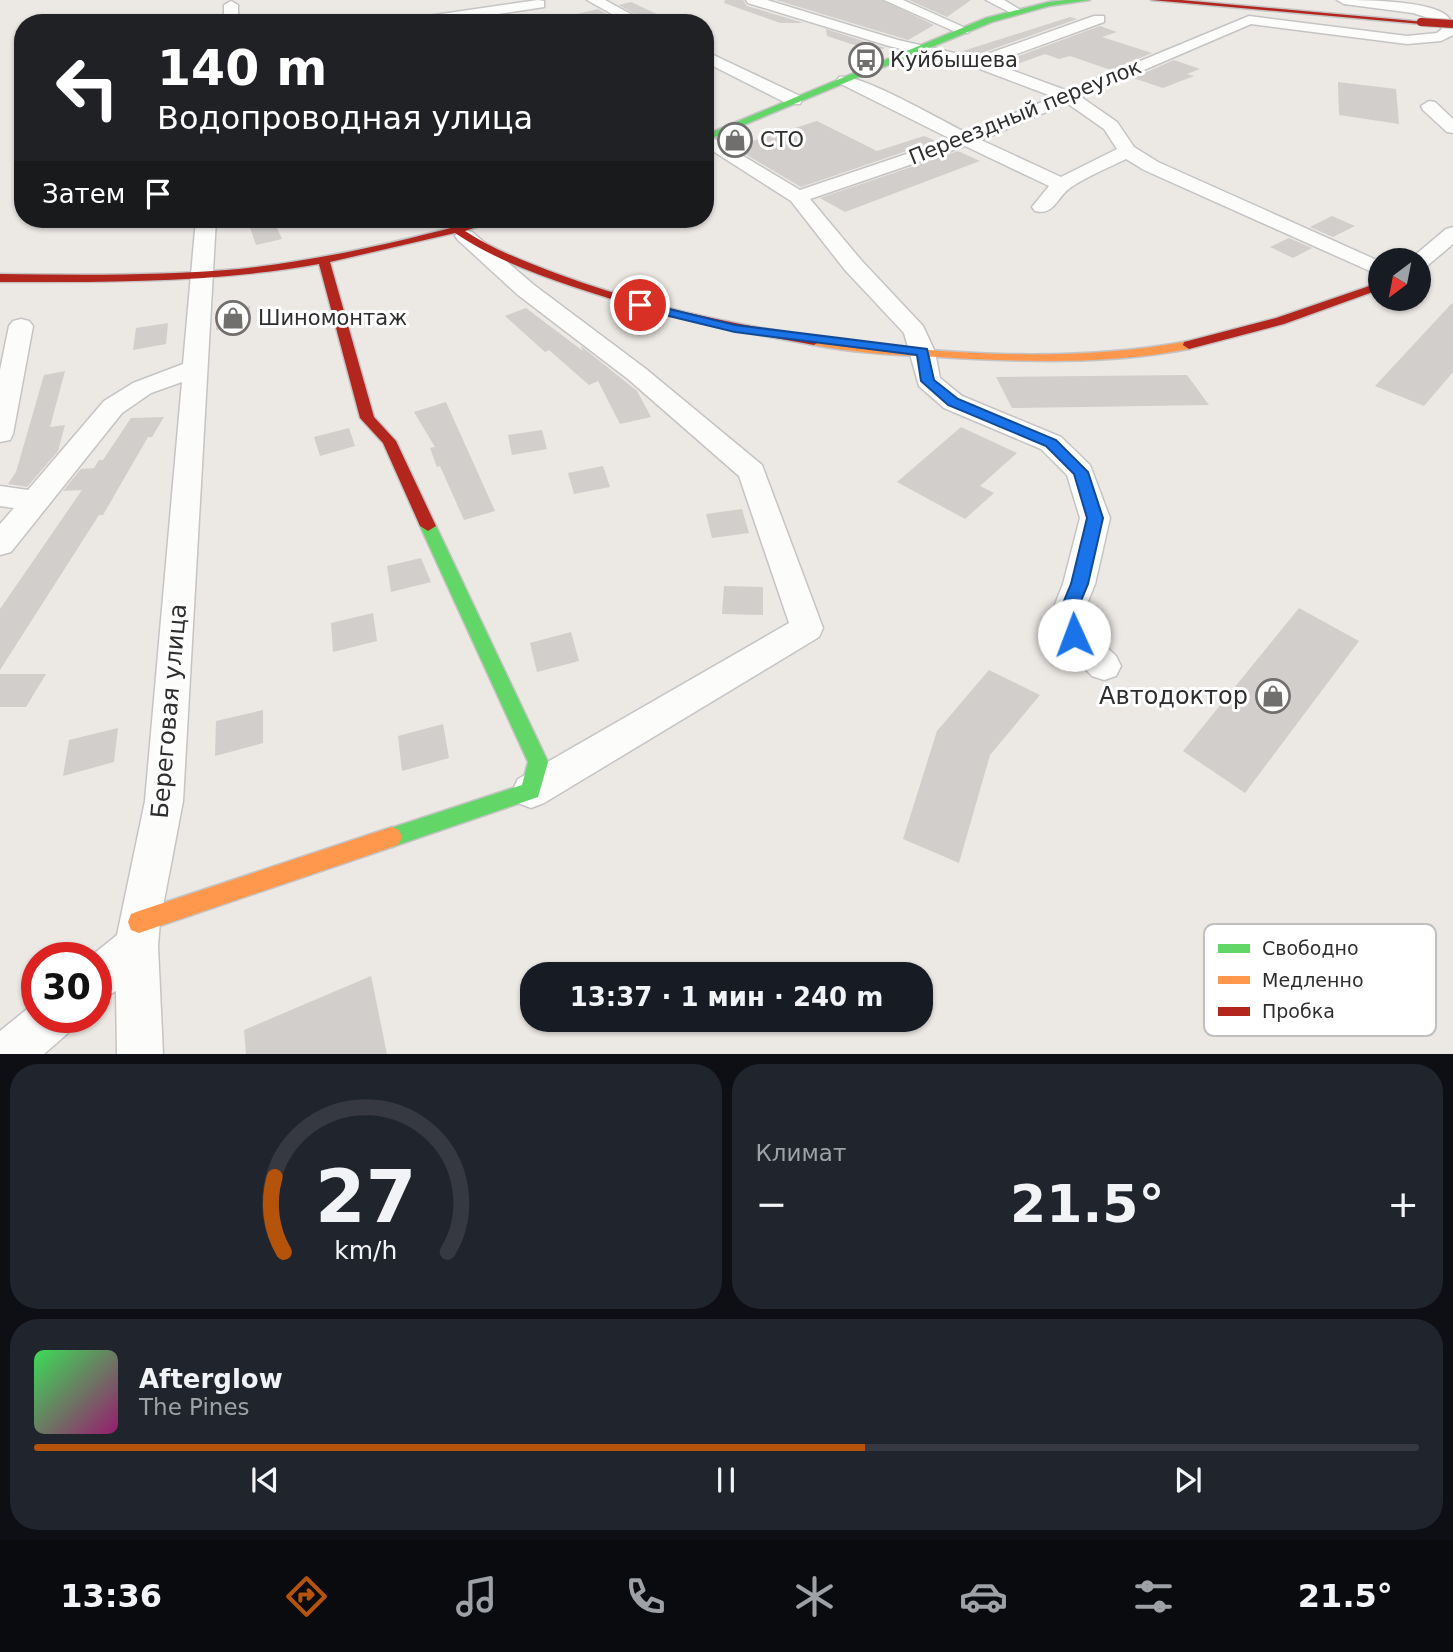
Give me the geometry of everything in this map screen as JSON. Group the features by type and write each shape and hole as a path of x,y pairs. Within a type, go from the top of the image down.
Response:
{"street":[{"path":"594,0 622,14"},
{"path":"753,0 919,49 977,63 1070,97 1111,126 1127,151 1151,166 1368,265"},
{"path":"891,0 963,30"},
{"path":"993,0 1015,12"},
{"path":"714,134 963,30 1015,12 1086,0"},
{"path":"1155,0 1453,24"},
{"name":"Переездный переулок","path":"798,197 965,139 1249,20 1407,40 1441,37 1450,30 1440,17 1415,9 1343,0"},
{"path":"489,14 539,4"},
{"path":"230,14 231,5"},
{"path":"977,63 1099,19"},
{"path":"714,60 794,100"},
{"path":"845,80 877,93 965,139 1028,166 1061,186"},
{"path":"1429,106 1453,128"},
{"path":"714,144 798,197 853,265 915,331 923,352 928,381 953,402 1051,443 1080,472 1095,518 1079,584 1069,608 1074,635 1104,666"},
{"path":"1042,207 1061,186 1127,151"},
{"name":"Береговая улица","path":"140,1054 138,934 164,802 205,228"},
{"path":"0,278 202,276 324,260 470,228"},
{"path":"459,232 478,247 565,281 640,305 735,329 966,356 1104,358 1214,342 1368,289"},
{"path":"112,962 138,934 531,791 807,628 752,472 638,374 526,290 459,232"},
{"path":"1432,250 1453,233"},
{"path":"324,260 367,418 389,441 538,762 531,791"},
{"path":"0,434 21,326"},
{"path":"0,544 113,407 142,388 197,367"},
{"path":"0,496 36,501"},
{"path":"8,1054 33,1033"}],"building":[{"path":"725,0 743,0 747,6 804,23 780,23 724,3"},
{"path":"776,0 882,0 934,25 908,40"},
{"path":"909,0 971,0 947,17"},
{"path":"631,2 657,14 634,14 619,5"},
{"path":"598,9 607,14 577,14"},
{"path":"1070,17 1077,19 976,55 963,51"},
{"path":"1100,26 1117,32 1102,37 1152,53 1111,70 1070,56 1059,59 1045,54 1009,67 1000,63"},
{"path":"826,29 885,48 876,51 848,43 827,36"},
{"path":"1174,60 1200,69 1187,74 1194,76 1163,88 1133,78"},
{"path":"1338,82 1396,89 1399,124 1339,115"},
{"path":"817,121 877,151 924,136 936,141 801,187 733,147"},
{"path":"958,151 980,161 845,212 820,198"},
{"path":"1332,216 1355,226 1333,237 1310,227"},
{"path":"250,228 277,228 282,239 256,245"},
{"path":"1289,238 1312,248 1293,258 1270,247"},
{"path":"1453,302 1453,372 1424,406 1375,386"},
{"name":"Шиномонтаж","path":"250,306 249,325 216,330 218,310"},
{"path":"526,308 583,351 581,346 637,391 651,417 620,424 598,381 589,385 549,350 545,352 505,316"},
{"path":"168,323 166,344 133,350 136,328"},
{"path":"65,371 50,427 65,425 58,451 27,487 8,484 16,472 44,375"},
{"path":"1187,375 1209,405 1012,408 996,377"},
{"path":"446,402 495,511 464,520 440,466 437,467 430,448 435,447 414,412"},
{"path":"164,417 152,437 148,437 103,515 99,515 0,670 0,609 82,490 63,491 81,469 94,468 99,460 103,460 131,418"},
{"path":"961,427 1017,453 980,486 994,493 965,519 897,482"},
{"path":"349,428 355,446 320,456 314,437"},
{"path":"542,430 547,449 512,455 508,435"},
{"path":"603,466 610,487 574,494 568,473"},
{"path":"742,509 749,533 712,538 706,514"},
{"path":"421,558 431,582 391,592 387,566"},
{"path":"724,586 763,587 763,615 722,614"},
{"name":"Автодоктор","path":"1299,608 1359,641 1245,793 1183,751"},
{"path":"373,613 377,641 333,652 331,623"},
{"path":"571,632 579,661 537,672 530,643"},
{"path":"989,670 1040,695 990,755 959,863 903,839 937,731"},
{"path":"0,674 46,674 26,707 0,707"},
{"path":"263,710 263,743 215,756 216,721"},
{"path":"443,724 449,758 402,771 398,736"},
{"path":"118,728 114,762 63,776 69,740"},
{"path":"371,976 387,1054 246,1054 244,1030"}],"traffic: fast":[{"path":"714,134 989,20 1049,4 1086,0"},
{"path":"392,837 531,791 538,762 428,526"}],"traffic: slow":[{"path":"814,341 905,351 1045,358 1117,355 1189,345"},
{"path":"139,922 392,837"}],"traffic: jam":[{"path":"1155,0 1421,22"},
{"path":"1421,22 1453,24"},
{"path":"0,278 150,277 240,272 368,251 462,228"},
{"path":"457,230 482,246 509,258 625,300 750,330 814,341"},
{"path":"324,260 367,418 389,441 428,526"},
{"path":"1189,345 1280,321 1368,290"}],"place":[{"name":"Куйбышева","path":"866,60"},
{"name":"СТО","path":"735,140"},
{"name":"Шиномонтаж","path":"233,318"},
{"name":"Автодоктор","path":"1273,696"}],"route":[{"path":"640,305 735,329 923,352 928,381 953,402 1051,443 1080,472 1095,518 1079,584 1069,608 1074,635"}]}
